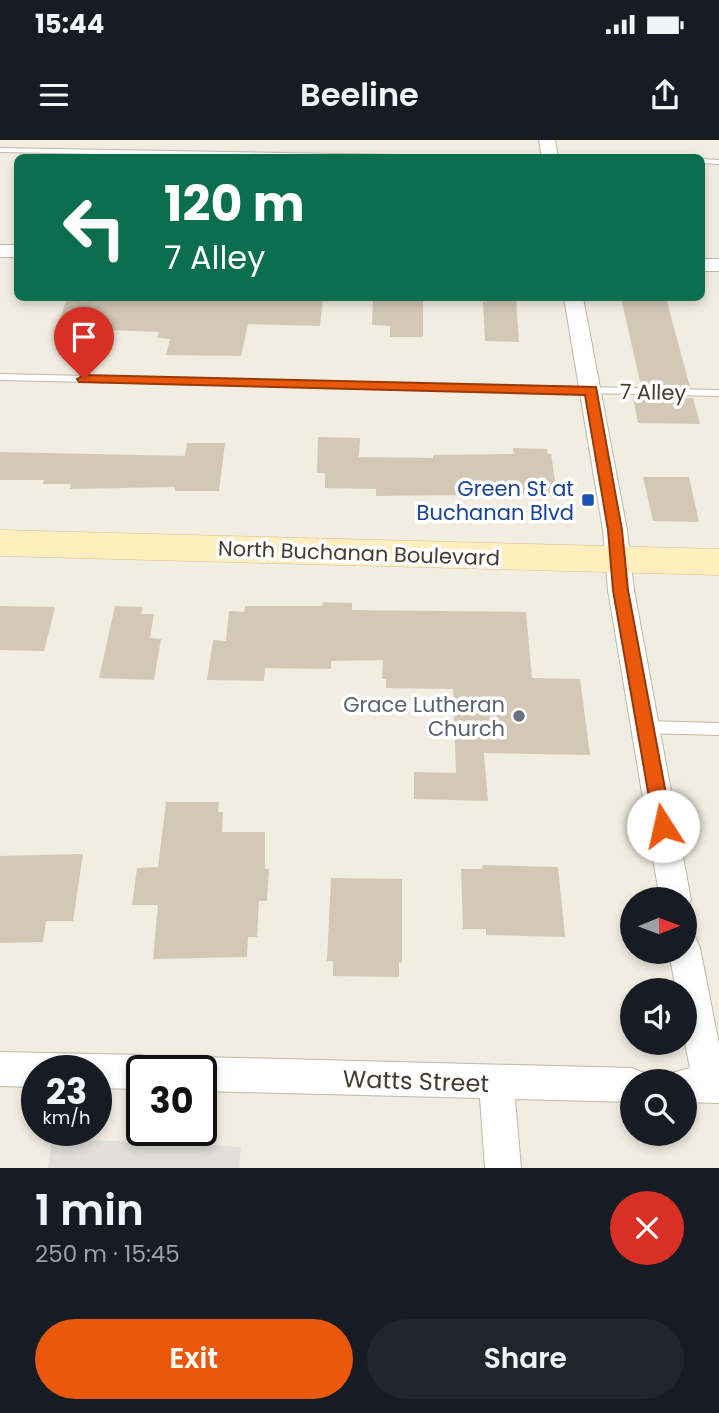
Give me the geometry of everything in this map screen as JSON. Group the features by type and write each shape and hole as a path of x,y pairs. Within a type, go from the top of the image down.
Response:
{"street":[{"path":"574,301 591,390 674,887"},
{"name":"North Buchanan Boulevard","path":"0,542 719,562"},
{"path":"686,964 704,1085"},
{"path":"0,1069 126,1072"},
{"name":"Watts Street","path":"217,1074 620,1085"},
{"path":"496,1083 503,1168"}],"lane":[{"path":"0,150 228,154"},
{"name":"7 Alley","path":"0,377 719,393"},
{"path":"645,727 719,729"}],"shaded area":[{"path":"112,1141 126,1142 126,1146 241,1147 239,1168 48,1168 51,1146 112,1146"}],"building":[{"path":"66,301 323,301 320,326 248,324 241,356 166,355 170,339 157,338 159,332 57,328"},
{"path":"373,301 423,301 423,337 390,337 390,326 372,325"},
{"path":"516,301 519,342 485,341 483,302"},
{"path":"622,301 667,301 690,387 641,386"},
{"path":"633,398 693,398 700,424 638,423"},
{"path":"318,437 360,438 359,457 433,458 433,455 514,454 513,448 547,449 548,454 551,454 557,494 376,496 376,489 325,488 325,473 317,473"},
{"path":"187,443 225,443 219,491 175,491 175,487 70,489 71,484 43,484 44,480 0,480 0,452 185,456"},
{"path":"643,477 689,477 699,522 653,521"},
{"path":"323,602 352,603 352,610 526,612 532,678 580,679 590,755 484,753 488,801 414,799 414,772 456,773 453,689 386,688 386,679 382,679 383,660 331,661 331,669 265,668 264,681 207,680 213,640 226,641 229,611 244,612 245,606 322,606"},
{"path":"0,606 55,607 44,651 0,650"},
{"path":"115,606 143,607 141,614 154,614 150,638 161,639 154,680 99,678"},
{"path":"166,802 219,802 218,812 223,812 222,832 265,832 265,869 269,869 267,901 259,901 257,937 248,937 247,957 153,959 158,905 132,905 137,868 158,867"},
{"path":"83,854 73,921 46,921 43,942 0,943 0,856"},
{"path":"483,865 558,867 565,937 486,935 486,929 463,929 461,869 482,869"},
{"path":"331,878 402,879 402,963 399,962 399,977 333,976 333,961 327,961"}],"place":[{"name":"Green St at Buchanan Blvd","path":"588,500"},
{"name":"Grace Lutheran Church","path":"519,716"}],"route":[{"path":"84,379 591,390 615,530 621,590 663,826"}]}
